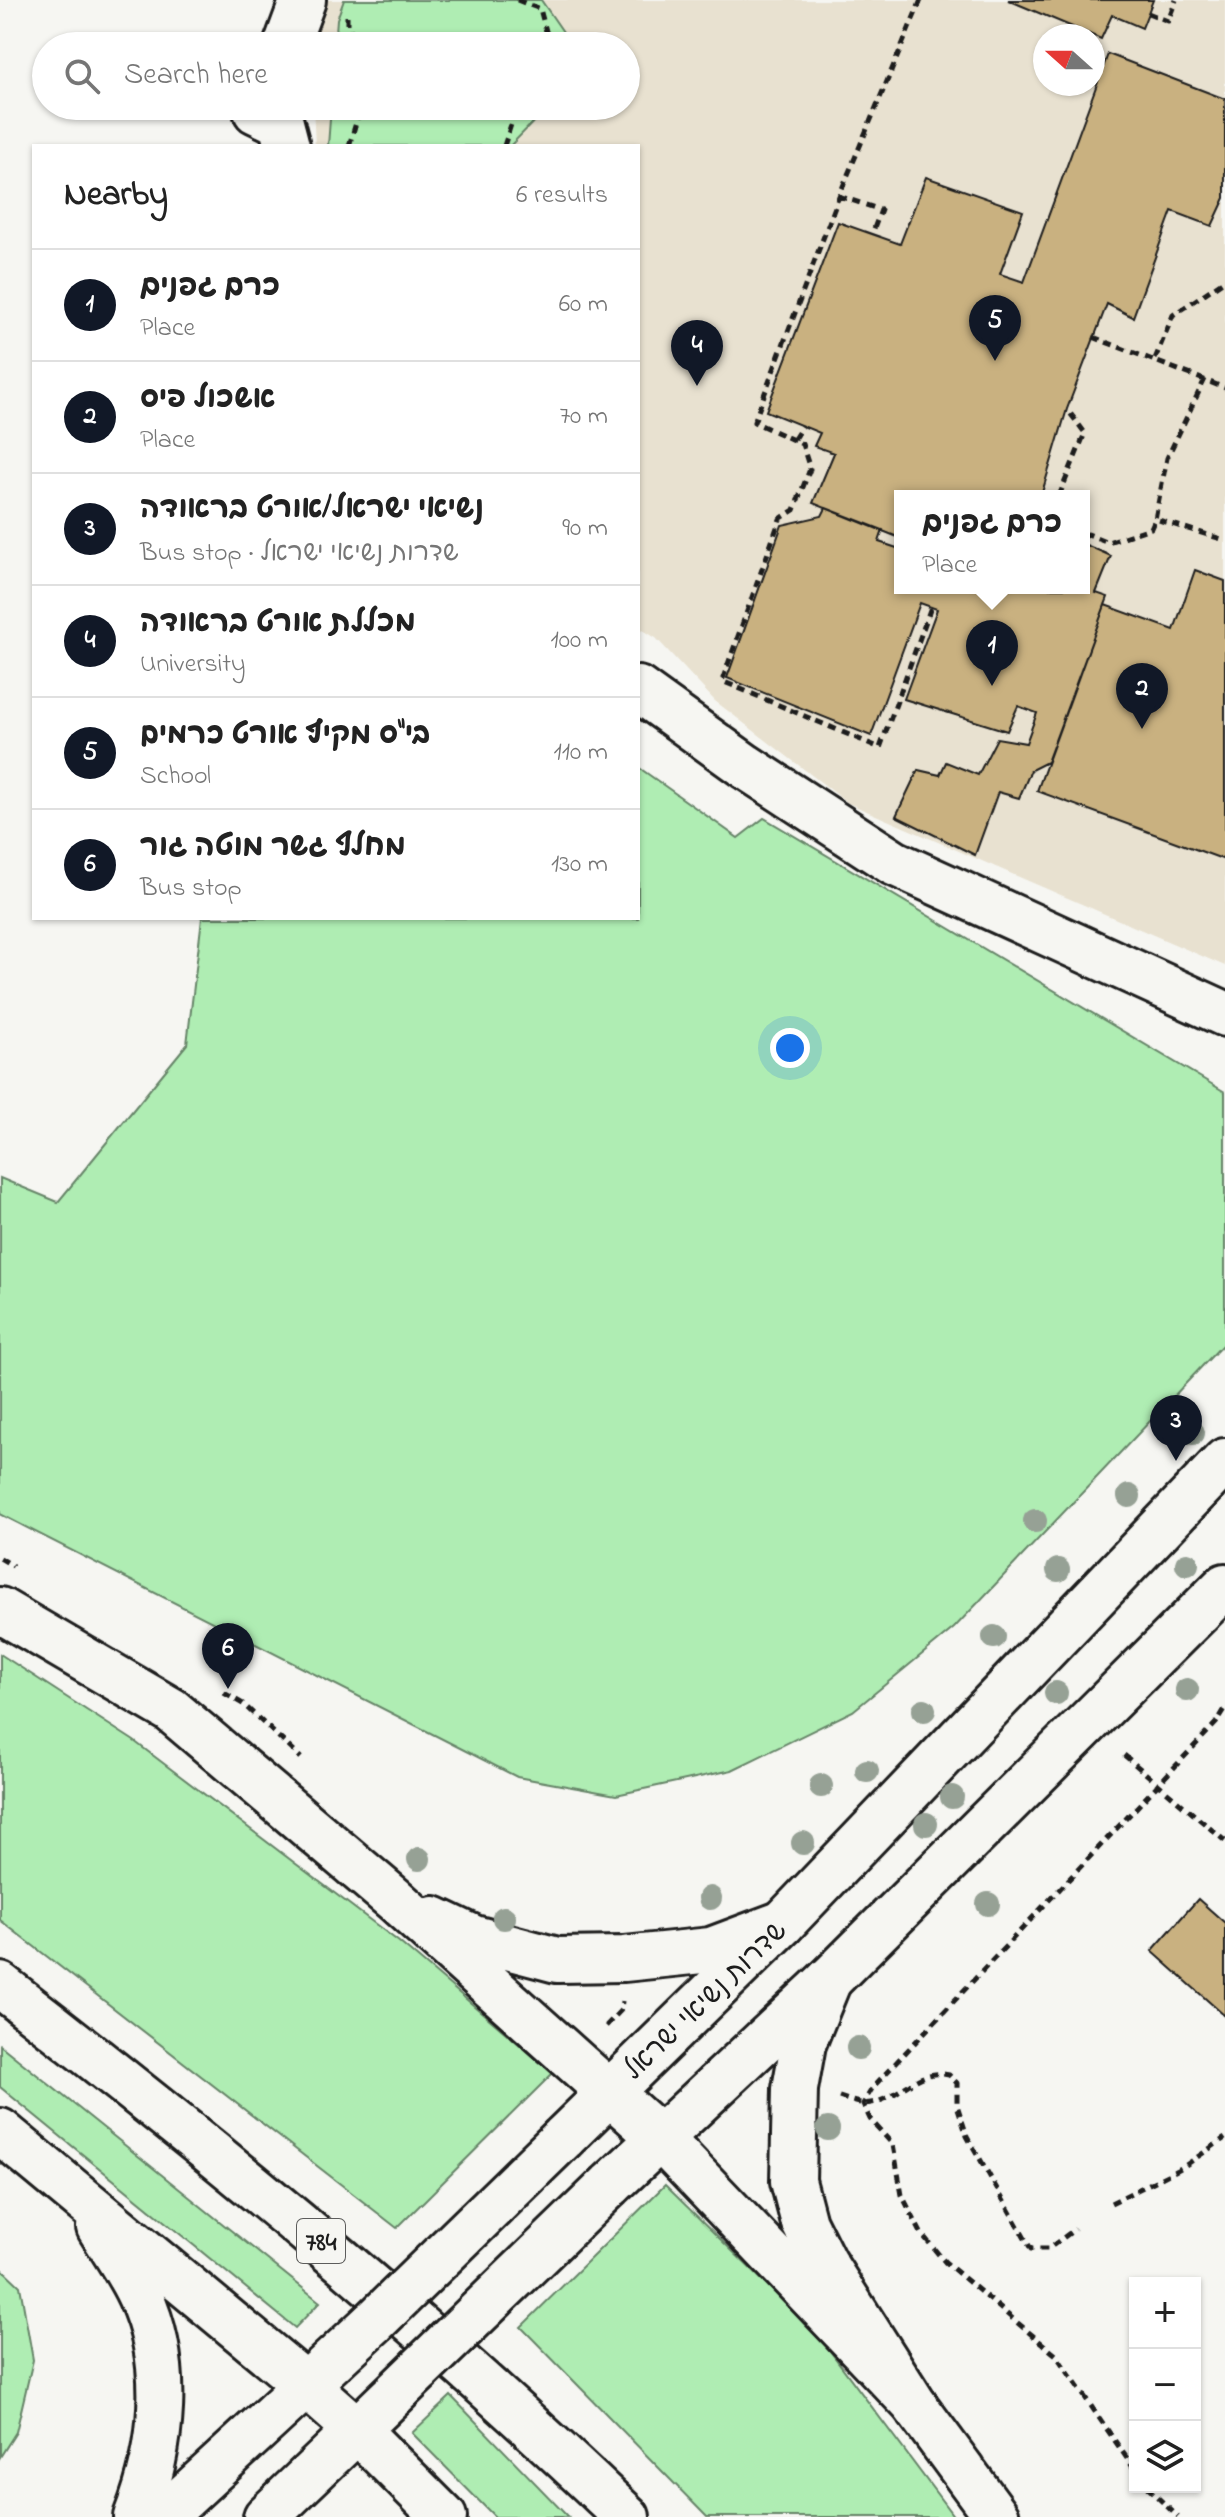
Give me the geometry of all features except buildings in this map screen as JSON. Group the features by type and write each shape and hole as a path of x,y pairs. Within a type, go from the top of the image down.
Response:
{"main road":[{"path":"291,32 303,0"},
{"path":"253,121 281,123 286,144"},
{"path":"640,690 745,766 894,863 1225,1014"},
{"name":"שדרות נשיאי ישראל","path":"163,2517 374,2322 783,1923 1225,1461"},
{"path":"266,2517 659,2137 829,1980 1225,1586"},
{"path":"0,1610 171,1710 394,1899 659,2137 913,2403"},
{"path":"394,1899 474,1938 557,1960 711,1950 783,1923"},
{"path":"829,1980 803,2044 795,2089 793,2181 804,2223 824,2263 913,2403 997,2517"},
{"name":"784","path":"0,1985 202,2142 346,2262 627,2517"},
{"path":"0,2131 306,2385 357,2430 444,2517"},
{"path":"81,2198 140,2295 152,2328 159,2367 159,2434 155,2462 136,2517"}],"path":[{"path":"517,0 540,9 546,32"},
{"path":"921,0 839,196 754,422 802,444 810,469 794,510 780,519 722,681 880,748 931,607"},
{"path":"1148,13 1168,21 1176,0"},
{"path":"347,7 347,24 352,32"},
{"path":"350,144 357,120"},
{"path":"505,144 512,120"},
{"path":"839,196 881,210 872,234"},
{"path":"1155,359 1173,315 1225,280"},
{"path":"1093,337 1225,388"},
{"path":"1090,535 1108,542 1151,528 1167,458 1205,379"},
{"path":"1061,490 1085,433 1067,409"},
{"path":"794,439 802,426"},
{"path":"1155,519 1225,540"},
{"path":"863,2104 873,2087 1217,1722 1225,1709"},
{"path":"1124,1755 1225,1841"},
{"path":"863,2104 876,2103 920,2077 932,2073 949,2075 957,2083 957,2105 967,2136 1031,2249 1048,2249 1075,2229"},
{"path":"863,2104 870,2119 893,2145 902,2195 921,2233 945,2262 1056,2355 1129,2461"},
{"path":"1111,2203 1183,2167 1225,2138"},
{"path":"1153,2493 1178,2517"}],"shaded area":[{"path":"286,0 1225,0 1225,966 848,803 715,701 656,638 640,628 640,144 315,144 314,120 640,120 640,32 289,32"}],"green space":[{"path":"344,0 541,0 563,32 336,32"},
{"path":"330,120 535,120 512,144 328,144"},
{"path":"640,768 738,838 764,818 1225,1092 1225,1342 954,1628 853,1711 732,1770 616,1795 517,1777 0,1514 0,1178 58,1202 187,1044 202,920 640,920"},
{"path":"0,1654 134,1741 399,1942 553,2073 397,2228 0,1920"},
{"path":"0,2045 320,2302 295,2328 0,2087"},
{"path":"665,2185 818,2335 954,2517 707,2517 521,2327"},
{"path":"0,2267 20,2286 33,2360 16,2432 0,2457"},
{"path":"451,2396 568,2517 495,2517 412,2433"}],"place":[{"name":"בי\"ס מקיף אורט כרמים","path":"995,361"},
{"name":"מכללת אורט בראודה","path":"697,386"},
{"name":"כרם גפנים","path":"992,686"},
{"name":"אשכול פיס","path":"1142,729"},
{"name":"נשיאי ישראל/אורט בראודה","path":"1176,1461"},
{"name":"מחלף גשר מוטה גור","path":"228,1689"}]}
